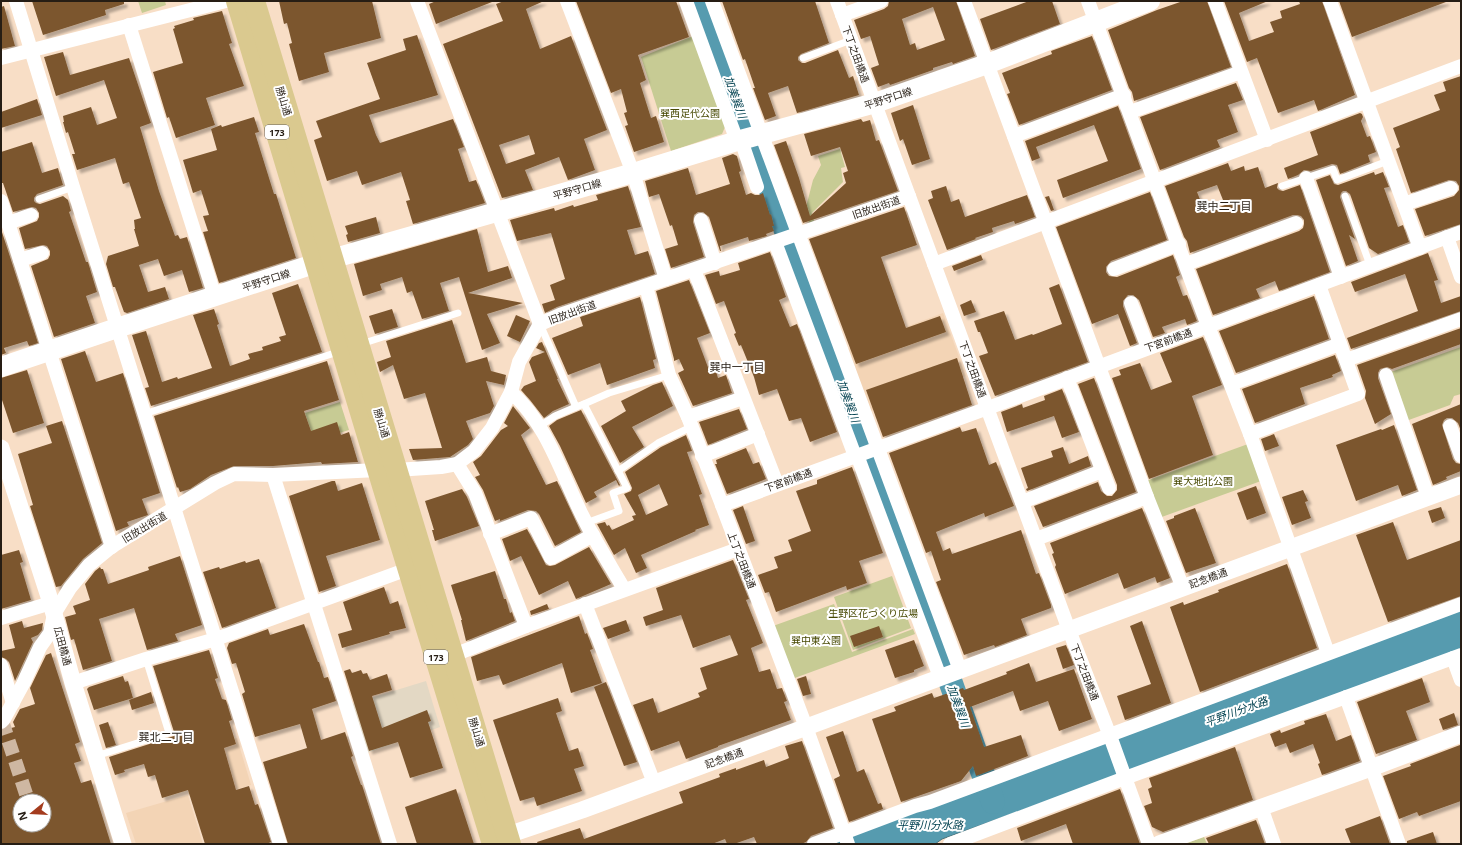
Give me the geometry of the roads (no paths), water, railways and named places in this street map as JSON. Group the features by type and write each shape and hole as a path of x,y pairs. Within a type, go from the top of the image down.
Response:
{"main road":[{"name":"勝山通","path":"237,1 325,261"},
{"name":"勝山通","path":"254,1 325,261 387,470 454,655 501,842"},
{"name":"平野守口線","path":"1,367 325,261 633,173 748,138 874,103 987,64 1150,1"},
{"name":"勝山通","path":"387,470 408,570 501,842"}],"street":[{"path":"16,1 117,328 280,844"},
{"path":"1,58 226,1"},
{"path":"417,1 540,324"},
{"path":"567,1 633,173 666,279"},
{"path":"686,1 748,138 796,234 876,448 949,674"},
{"path":"712,1 748,138 757,187"},
{"name":"下丁之田橋通","path":"837,1 1125,778"},
{"path":"842,15 881,1"},
{"path":"964,1 1098,366 1183,588"},
{"path":"1088,1 1124,95 1208,326 1250,434 1328,653"},
{"path":"1215,1 1267,140"},
{"path":"1330,1 1420,248"},
{"path":"129,25 215,297"},
{"path":"934,264 1461,66"},
{"path":"1130,112 1241,72"},
{"path":"1014,136 1124,95"},
{"path":"1306,178 1341,276"},
{"path":"1404,204 1451,188"},
{"name":"旧放出街道","path":"1,722 13,703 40,647 50,633 52,608 89,565 112,547 215,482 234,474 273,475 387,470 441,467 457,464 474,451 492,428 511,392 518,362 540,324 666,279 909,196"},
{"path":"1,200 112,547"},
{"path":"8,223 31,215"},
{"path":"701,220 715,263"},
{"path":"1186,264 1296,223"},
{"name":"下宮前橋通","path":"722,505 1461,232"},
{"path":"1446,237 1461,277"},
{"path":"776,241 857,455 949,674"},
{"path":"1114,269 1178,244"},
{"path":"20,260 42,253"},
{"path":"687,272 743,398 777,484"},
{"path":"1250,434 1358,394 1319,285"},
{"name":"上丁之田橋通","path":"646,286 669,375 722,505 846,837"},
{"path":"1131,303 1148,348"},
{"path":"1346,360 1461,319"},
{"path":"1231,384 1340,344"},
{"path":"1386,375 1428,497"},
{"path":"1067,378 1110,488"},
{"path":"511,392 523,402 540,426 589,529 624,589"},
{"path":"689,422 743,398"},
{"path":"1450,426 1461,456"},
{"path":"702,456 758,434"},
{"name":"広田橋通","path":"1,448 52,608 73,683 123,844"},
{"path":"457,464 475,493 526,626"},
{"path":"1022,502 1102,470"},
{"path":"273,475 390,844"},
{"name":"記念橋通","path":"501,842 806,727 1461,485"},
{"path":"1036,539 1147,497"},
{"path":"490,534 531,518 551,558 589,529"},
{"path":"454,655 624,589 738,548"},
{"path":"73,683 146,659 216,639 408,570"},
{"path":"585,604 654,784"},
{"path":"814,844 846,837 903,810 930,802 1110,736 1461,604"},
{"path":"1,618 52,608"},
{"path":"950,844 1457,656 1461,680"},
{"path":"1,665 13,703"},
{"path":"1346,697 1399,844"},
{"path":"1158,844 1371,768 1461,734"},
{"path":"1125,778 1149,844"},
{"path":"1261,807 1274,844"}],"lane":[{"path":"803,58 851,40"},
{"path":"1282,186 1333,169 1337,180 1388,161"},
{"path":"39,199 73,187"},
{"path":"1345,196 1370,265"},
{"path":"144,414 458,313"},
{"path":"540,324 576,407"},
{"path":"540,426 555,416 609,392 669,375"},
{"path":"584,404 627,488 613,493 619,510 589,529"},
{"path":"618,472 689,422"},
{"path":"96,756 169,733 146,659"}],"water":[{"name":"平野川分水路","path":"1461,610 1461,649 1115,777 942,839 935,844 826,844"}],"waterway":[{"name":"加美巽川","path":"700,1 877,474 993,802"}],"tunnel":[{"path":"2,721 26,793"}],"district":[{"name":"巽中二丁目","path":"1224,205"},
{"name":"巽中一丁目","path":"737,366"},
{"name":"巽北二丁目","path":"166,736"}],"park label":[{"name":"巽西足代公園","path":"690,113"},
{"name":"巽大地北公園","path":"1203,481"},
{"name":"生野区花づくり広場","path":"873,613"},
{"name":"巽中東公園","path":"816,640"}]}
